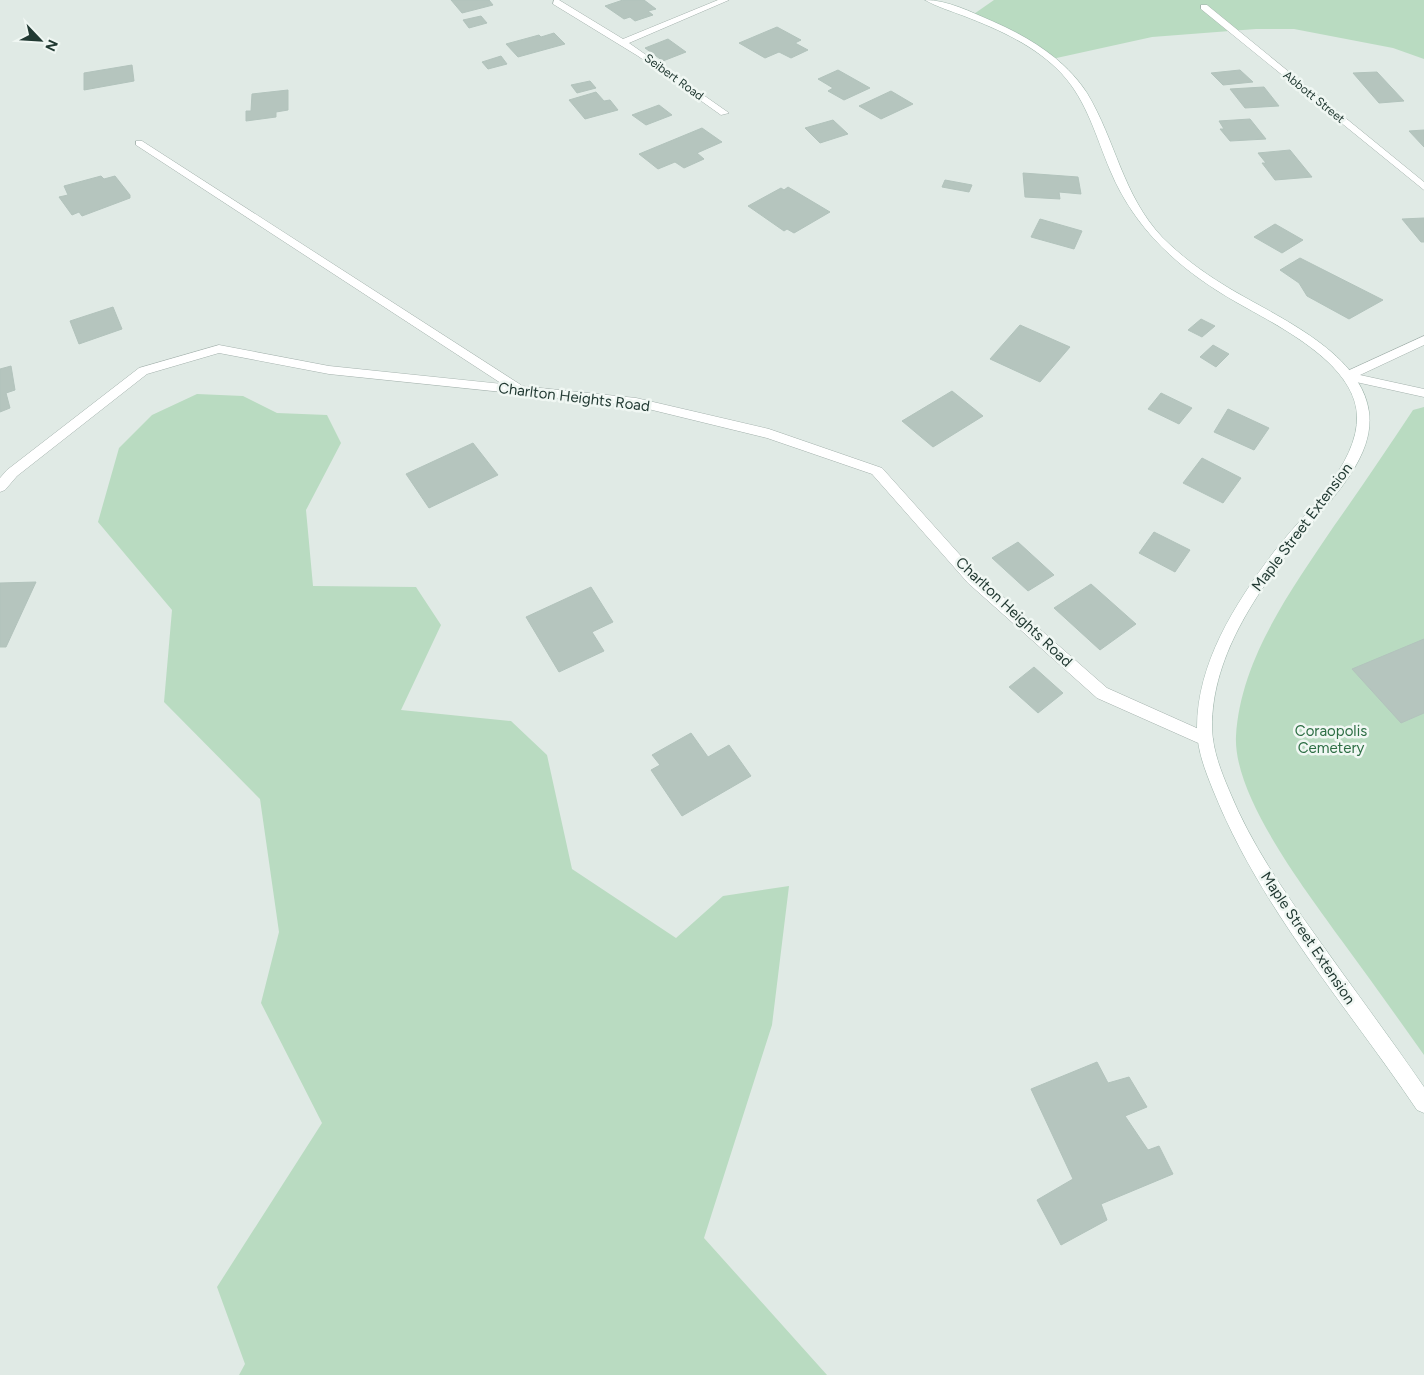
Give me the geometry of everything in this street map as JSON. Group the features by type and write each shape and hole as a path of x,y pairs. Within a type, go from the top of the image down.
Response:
{"street":[{"name":"Seibert Road","path":"623,42 725,0"},
{"name":"Maple Street Extension","path":"929,0 1014,35 1052,59 1080,90 1090,107 1127,197 1154,235 1179,258 1218,287 1308,341 1331,359 1347,376 1357,391 1363,407 1364,424 1359,445 1348,467 1270,567 1241,609 1225,640 1214,670 1207,704 1205,739 1228,811 1248,849 1288,912 1424,1103"},
{"name":"Seibert Road","path":"556,2 592,26 623,42 724,113"},
{"name":"Abbott Street","path":"1204,7 1424,187"},
{"path":"139,144 517,388"},
{"path":"1347,376 1424,340"},
{"name":"Charlton Heights Road","path":"0,487 12,473 143,371 219,349 329,370 517,388 636,402 769,434 878,471 973,579 1102,693 1205,739"},
{"path":"1347,376 1424,393"}],"green space":[{"path":"994,0 1424,0 1424,59 1393,48 1294,29 1256,29 1152,37 1052,59 1034,46 971,16"},
{"path":"197,394 243,396 277,413 327,415 341,443 306,510 313,586 416,587 441,625 401,710 511,721 547,755 572,869 676,938 723,896 789,886 772,1025 704,1238 827,1375 239,1375 245,1364 217,1287 322,1123 261,1003 279,932 260,799 164,702 172,610 98,522 119,448 152,415"},
{"name":"Coraopolis Cemetery","path":"1424,407 1424,1055 1310,897 1275,843 1246,787 1238,760 1236,736 1240,707 1248,679 1258,651 1271,625 1302,574 1413,410"}],"building":[{"path":"451,0 489,0 493,5 462,13"},
{"path":"623,0 644,0 656,9 648,11 653,15 635,21 630,17 624,19 605,6"},
{"path":"481,16 487,23 469,28 463,20"},
{"path":"777,27 801,40 795,43 808,50 791,58 779,52 765,58 739,43"},
{"path":"554,33 565,44 518,57 506,44 539,35 541,37"},
{"path":"668,39 686,52 663,61 645,48"},
{"path":"501,56 507,64 488,69 482,62"},
{"path":"132,65 134,81 84,90 84,73"},
{"path":"838,70 870,88 844,100 828,91 833,88 818,79"},
{"path":"1240,70 1253,82 1223,85 1211,73"},
{"path":"1377,72 1404,101 1379,103 1353,73"},
{"path":"590,81 596,88 577,93 571,85"},
{"path":"1264,87 1279,106 1245,108 1230,89"},
{"path":"288,90 288,110 276,112 276,117 246,121 246,111 251,111 252,94"},
{"path":"891,91 913,104 881,119 859,106"},
{"path":"596,92 604,101 610,100 618,110 585,119 569,100"},
{"path":"659,105 672,115 646,125 632,115"},
{"path":"1250,119 1266,139 1230,141 1220,129 1224,129 1219,121"},
{"path":"833,120 848,134 820,143 805,128"},
{"path":"702,128 722,142 697,153 704,159 684,168 675,162 658,169 639,154"},
{"path":"1424,130 1424,147 1409,131"},
{"path":"1290,150 1312,177 1275,180 1262,163 1266,163 1258,153"},
{"path":"1023,173 1078,177 1081,194 1059,192 1060,199 1025,197"},
{"path":"101,176 104,179 115,176 130,195 130,198 82,216 79,212 72,215 59,197 68,195 64,186"},
{"path":"945,180 972,185 969,192 942,187"},
{"path":"788,187 830,212 794,233 787,229 784,231 748,206 781,188 784,190"},
{"path":"1424,218 1424,242 1421,242 1402,219"},
{"path":"1040,219 1082,231 1074,249 1031,237"},
{"path":"1275,224 1303,240 1282,253 1254,237"},
{"path":"1300,258 1383,300 1349,319 1307,296 1299,283 1280,270"},
{"path":"113,307 122,329 79,344 70,321"},
{"path":"1201,319 1215,326 1202,337 1188,330"},
{"path":"1020,325 1070,347 1040,382 990,359"},
{"path":"1213,345 1229,354 1216,367 1200,357"},
{"path":"11,366 15,390 6,393 10,408 0,412 0,369"},
{"path":"952,391 983,416 933,447 902,421"},
{"path":"1161,393 1192,408 1179,424 1148,409"},
{"path":"1228,409 1269,428 1254,450 1214,432"},
{"path":"473,443 498,475 429,508 406,474"},
{"path":"1202,458 1241,478 1223,503 1183,483"},
{"path":"1154,532 1190,550 1175,572 1139,553"},
{"path":"1018,542 1054,575 1028,591 992,558"},
{"path":"36,582 6,647 0,647 0,583"},
{"path":"1091,584 1136,624 1100,650 1054,608"},
{"path":"591,587 613,622 592,632 604,651 559,672 526,617"},
{"path":"1424,639 1424,713 1401,723 1352,669"},
{"path":"1034,667 1063,693 1038,713 1009,687"},
{"path":"691,733 708,757 729,745 751,776 682,816 651,770 660,765 652,755"},
{"path":"1097,1062 1108,1083 1129,1077 1147,1107 1125,1116 1148,1150 1159,1146 1173,1174 1101,1204 1107,1220 1061,1245 1037,1200 1073,1179 1031,1089"}]}
